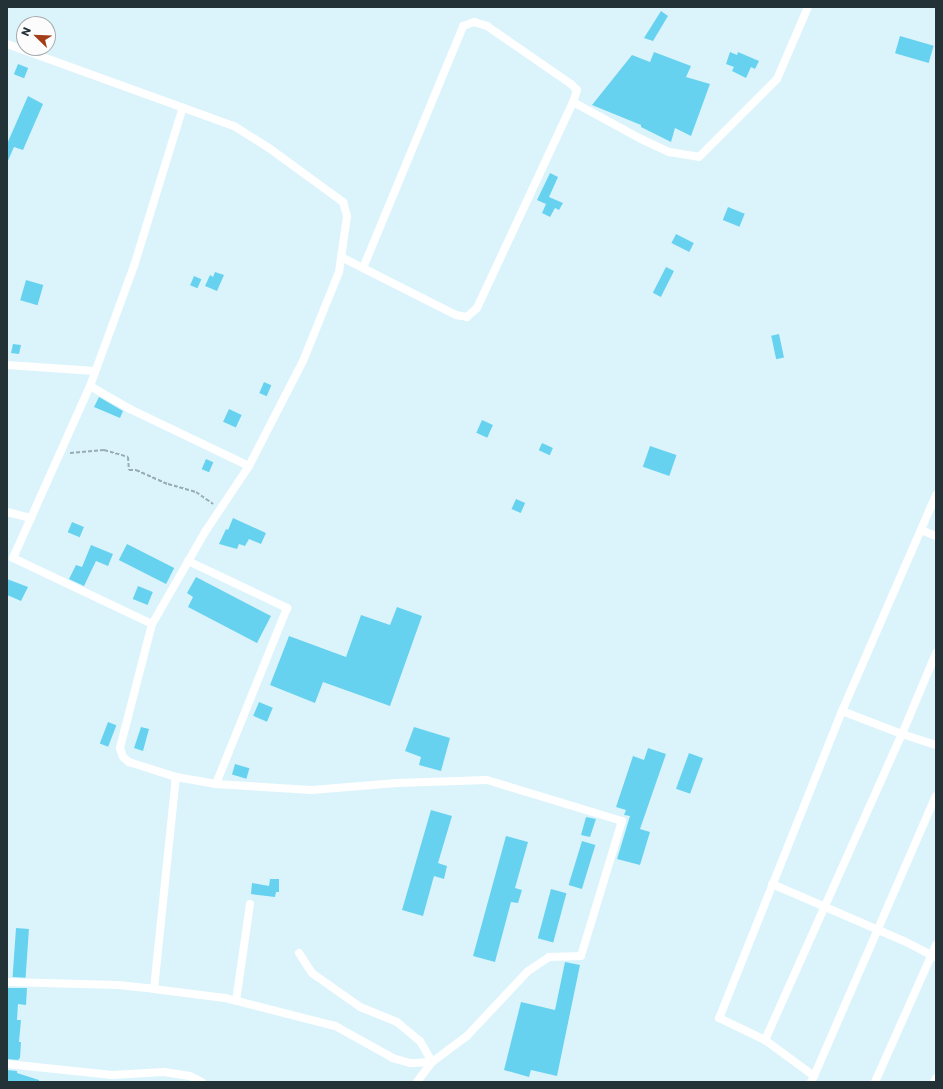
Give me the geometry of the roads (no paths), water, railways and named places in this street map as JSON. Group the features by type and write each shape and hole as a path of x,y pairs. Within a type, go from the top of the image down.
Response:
{"street":[{"path":"573,102 641,139 669,152 699,157 777,79 808,7"},
{"path":"341,257 456,315 467,317 477,308 573,102 577,90 487,26 474,22 463,26 363,268"},
{"path":"7,44 234,126 269,148 343,202 347,216 338,272 303,361 249,466 188,561 152,624 120,748 123,757 129,762 176,777 216,784 312,790 397,783 487,780 622,821 581,956 550,957 528,971 467,1036 432,1062 417,1082"},
{"path":"152,624 13,558 90,386 134,266 183,107"},
{"path":"7,365 95,371"},
{"path":"90,386 130,409 249,466"},
{"path":"936,495 842,711 720,1018 765,1040 813,1079 936,796"},
{"path":"7,512 31,518"},
{"path":"921,530 936,536"},
{"path":"188,561 287,608 216,784"},
{"path":"765,1040 902,734 936,652"},
{"path":"842,711 902,734 936,745"},
{"path":"154,989 176,777"},
{"path":"772,884 879,930 934,956"},
{"path":"236,1001 250,904"},
{"path":"875,1082 934,956 936,945"},
{"path":"299,953 312,973 360,1007 397,1022 420,1041 432,1062"},
{"path":"7,982 118,985 225,998 335,1026 392,1058 410,1063 432,1062"},
{"path":"7,1064 112,1075 164,1072 190,1076 202,1082"},
{"path":"934,1082 936,1078"}]}
